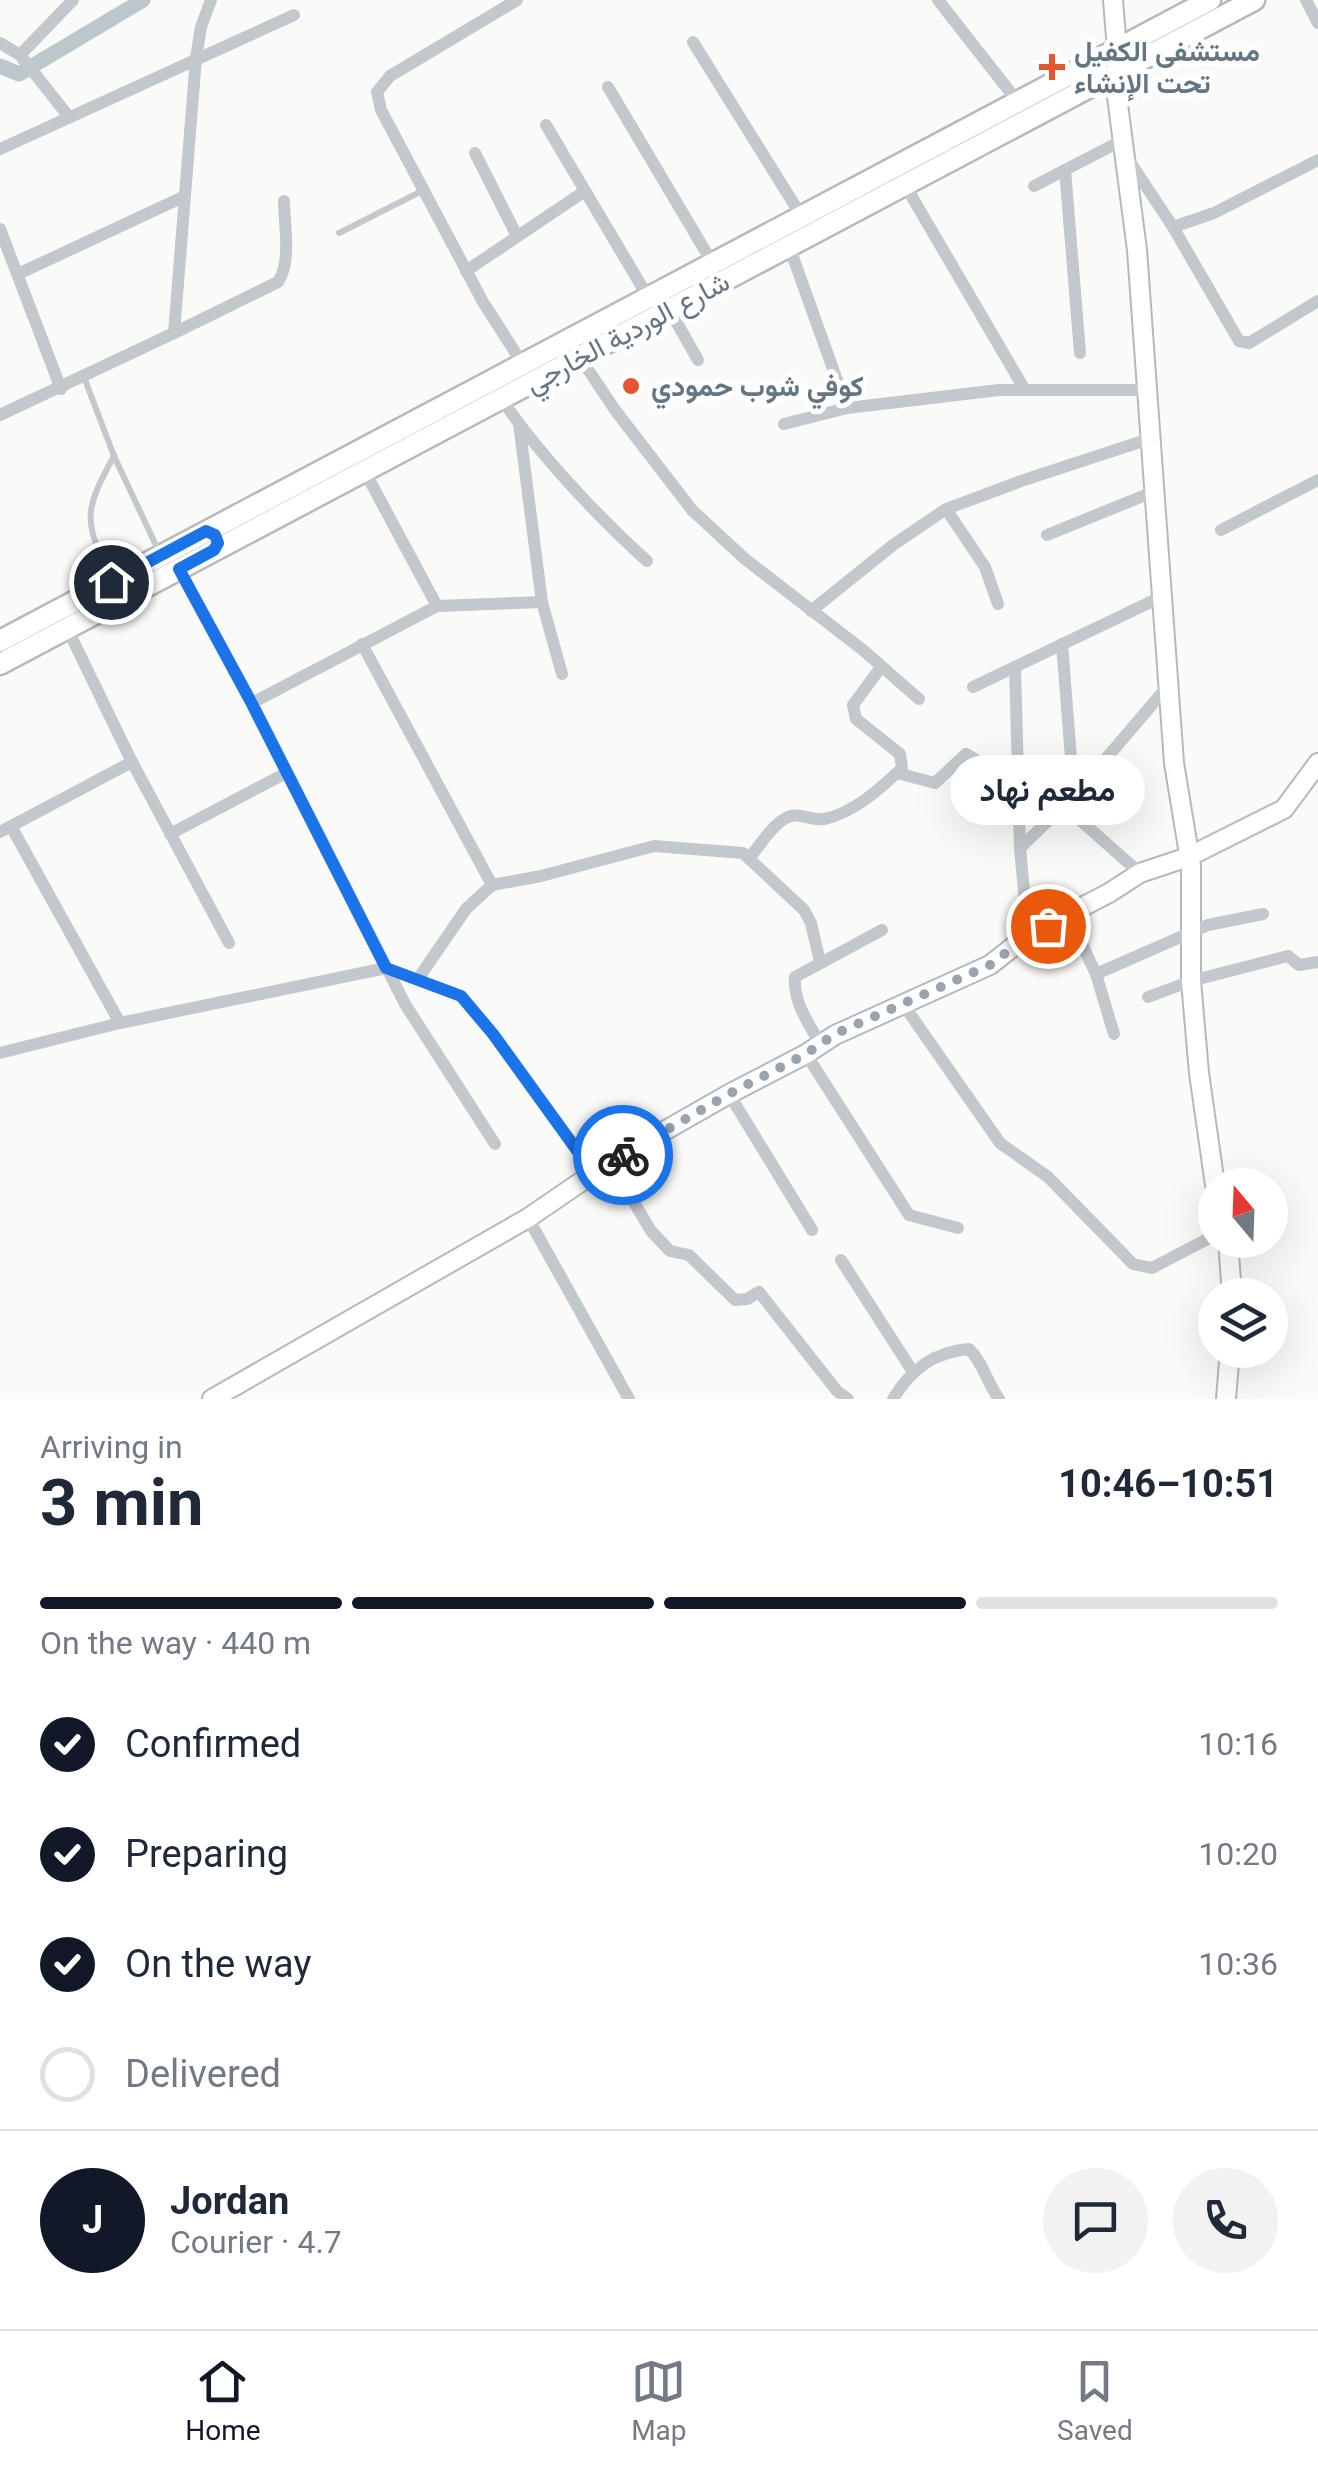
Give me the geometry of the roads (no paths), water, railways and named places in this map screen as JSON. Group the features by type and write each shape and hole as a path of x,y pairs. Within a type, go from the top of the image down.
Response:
{"main road":[{"name":"شارع الوردية الخارجي","path":"0,641 161,555 210,540 286,500 522,363 1210,0"},
{"name":"شارع الوردية الخارجي","path":"286,500 364,470 1254,0"},
{"name":"شارع الوردية الخارجي","path":"0,664 179,569 210,540"}],"street":[{"path":"20,55 72,0"},
{"path":"174,332 196,58 211,0"},
{"path":"518,0 390,76 377,92 381,110 466,271 522,363"},
{"path":"938,0 1018,102"},
{"path":"1113,0 1117,49"},
{"path":"1306,0 1318,24"},
{"path":"0,149 294,16"},
{"path":"692,42 802,217"},
{"path":"0,43 20,55 69,117"},
{"path":"1114,74 1137,250 1174,762 1191,866 1191,981 1213,1168"},
{"path":"608,87 713,264"},
{"path":"546,124 648,297"},
{"path":"1034,186 1122,146"},
{"path":"1122,146 1244,343 1318,301"},
{"path":"475,153 517,236"},
{"path":"1174,227 1214,213 1318,160"},
{"path":"1065,170 1080,354"},
{"path":"905,185 1025,390"},
{"path":"466,271 585,190"},
{"path":"18,274 183,197"},
{"path":"0,415 278,282 285,262 284,201"},
{"path":"0,229 61,389"},
{"path":"789,246 847,408"},
{"path":"668,309 698,360"},
{"path":"579,356 692,510 745,559 919,699"},
{"path":"784,424 847,408 999,390 1148,390"},
{"path":"502,398 519,424 647,561"},
{"path":"519,424 542,602 562,674"},
{"path":"811,611 893,545 946,509 1150,439"},
{"path":"364,470 437,606"},
{"path":"1221,530 1318,480"},
{"path":"1047,535 1153,492"},
{"path":"946,509 985,567 998,604"},
{"path":"179,569 404,1004 495,1144"},
{"path":"973,687 1161,597"},
{"path":"252,704 437,606 542,602"},
{"path":"67,628 132,762 229,944"},
{"path":"362,644 492,886"},
{"path":"1062,644 1069,801"},
{"path":"749,858 783,819 795,815 820,820 836,814 878,791 902,768 900,754 856,718 853,705 881,667"},
{"path":"1015,667 1020,848 1028,936"},
{"path":"1020,848 1069,801 1168,686"},
{"path":"897,773 935,783 966,754 1000,774 1018,776 1069,801 1140,873"},
{"path":"120,1023 6,830 132,762"},
{"path":"212,1399 528,1218 602,1168 729,1094 902,1004 990,965 1028,936 1140,873 1188,856 1284,809 1318,763"},
{"path":"170,834 286,773"},
{"path":"418,980 466,909 492,886 654,846 743,853 804,910 811,922 820,962"},
{"path":"1096,974 1208,924 1262,914"},
{"path":"1069,916 1096,974 1114,1034"},
{"path":"882,930 795,977 794,989 813,1049 909,1215 958,1228"},
{"path":"1148,996 1288,956 1299,965 1318,962"},
{"path":"0,1053 120,1023 386,968 461,996 650,1231 670,1251 690,1255 735,1300 746,1300 759,1292 836,1391 848,1399"},
{"path":"902,1004 1000,1143 1048,1177 1133,1264 1152,1268 1198,1244"},
{"path":"729,1094 812,1230"},
{"path":"528,1218 629,1399"},
{"path":"841,1260 913,1372"},
{"path":"893,1399 905,1378 932,1358 969,1349 979,1358 986,1382 1000,1399"},
{"path":"1226,1399 1229,1368"}],"lane":[{"path":"339,234 423,190"},
{"path":"84,376 114,456 161,555"},
{"path":"111,582 90,528 97,486 114,456"}],"waterway":[{"path":"0,66 19,74 143,0"}],"place":[{"name":"مستشفى الكفيل تحت الإنشاء","path":"1052,67"},
{"name":"كوفي شوب حمودي","path":"631,386"},
{"name":"مطعم نهاد","path":"1048,926"}]}
